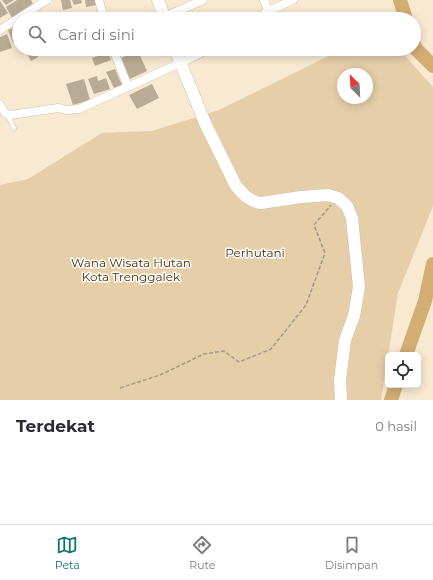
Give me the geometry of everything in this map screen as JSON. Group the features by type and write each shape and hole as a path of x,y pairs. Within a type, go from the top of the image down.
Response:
{"street":[{"path":"28,12 47,0"},
{"path":"99,0 102,12"},
{"path":"158,0 162,12"},
{"path":"177,12 203,0"},
{"path":"264,0 268,12"},
{"path":"272,12 293,0"},
{"path":"0,30 12,22"},
{"path":"116,56 128,87"},
{"path":"178,56 205,123 236,186 244,194 255,203 328,195 338,198 347,206 352,218 359,287 354,316 345,340 340,381 341,400"},
{"path":"0,105 6,114 11,115 58,108 73,110 88,105 195,56"}],"lane":[{"path":"6,114 14,128"}],"path":[{"path":"120,388 160,375 204,354 224,351 240,362 271,349 306,305 325,253 314,225 338,198"}],"green space":[{"name":"Perhutani","path":"329,56 405,56 433,87 433,206 398,293 389,352 385,352 385,375 381,400 0,400 0,185 28,179 102,133 152,131 219,110"}],"building":[{"path":"2,0 14,0 6,5"},
{"path":"17,0 31,0 33,4 21,12 12,12 12,18 6,7"},
{"path":"61,0 70,0 72,8 63,10"},
{"path":"72,0 81,0 82,3 74,5"},
{"path":"85,0 96,0 97,5 86,7"},
{"path":"0,1 8,13 0,18"},
{"path":"12,29 12,40 8,30"},
{"path":"7,34 12,48 0,52 0,37"},
{"path":"28,56 38,56 38,57 31,61"},
{"path":"98,56 109,56 111,60 95,66 92,58"},
{"path":"126,56 140,56 147,71 130,79 121,58"},
{"path":"115,69 122,85 114,88 106,72"},
{"path":"97,76 98,81 106,78 110,89 94,94 88,79"},
{"path":"84,79 90,100 73,105 66,84"},
{"path":"152,84 159,98 137,109 129,95"}],"waterway":[{"path":"400,0 404,12"},
{"path":"421,54 433,66"},
{"path":"407,352 425,301 433,264"},
{"path":"391,400 395,388"}],"park label":[{"name":"Wana Wisata Hutan Kota Trenggalek","path":"131,270"}]}
